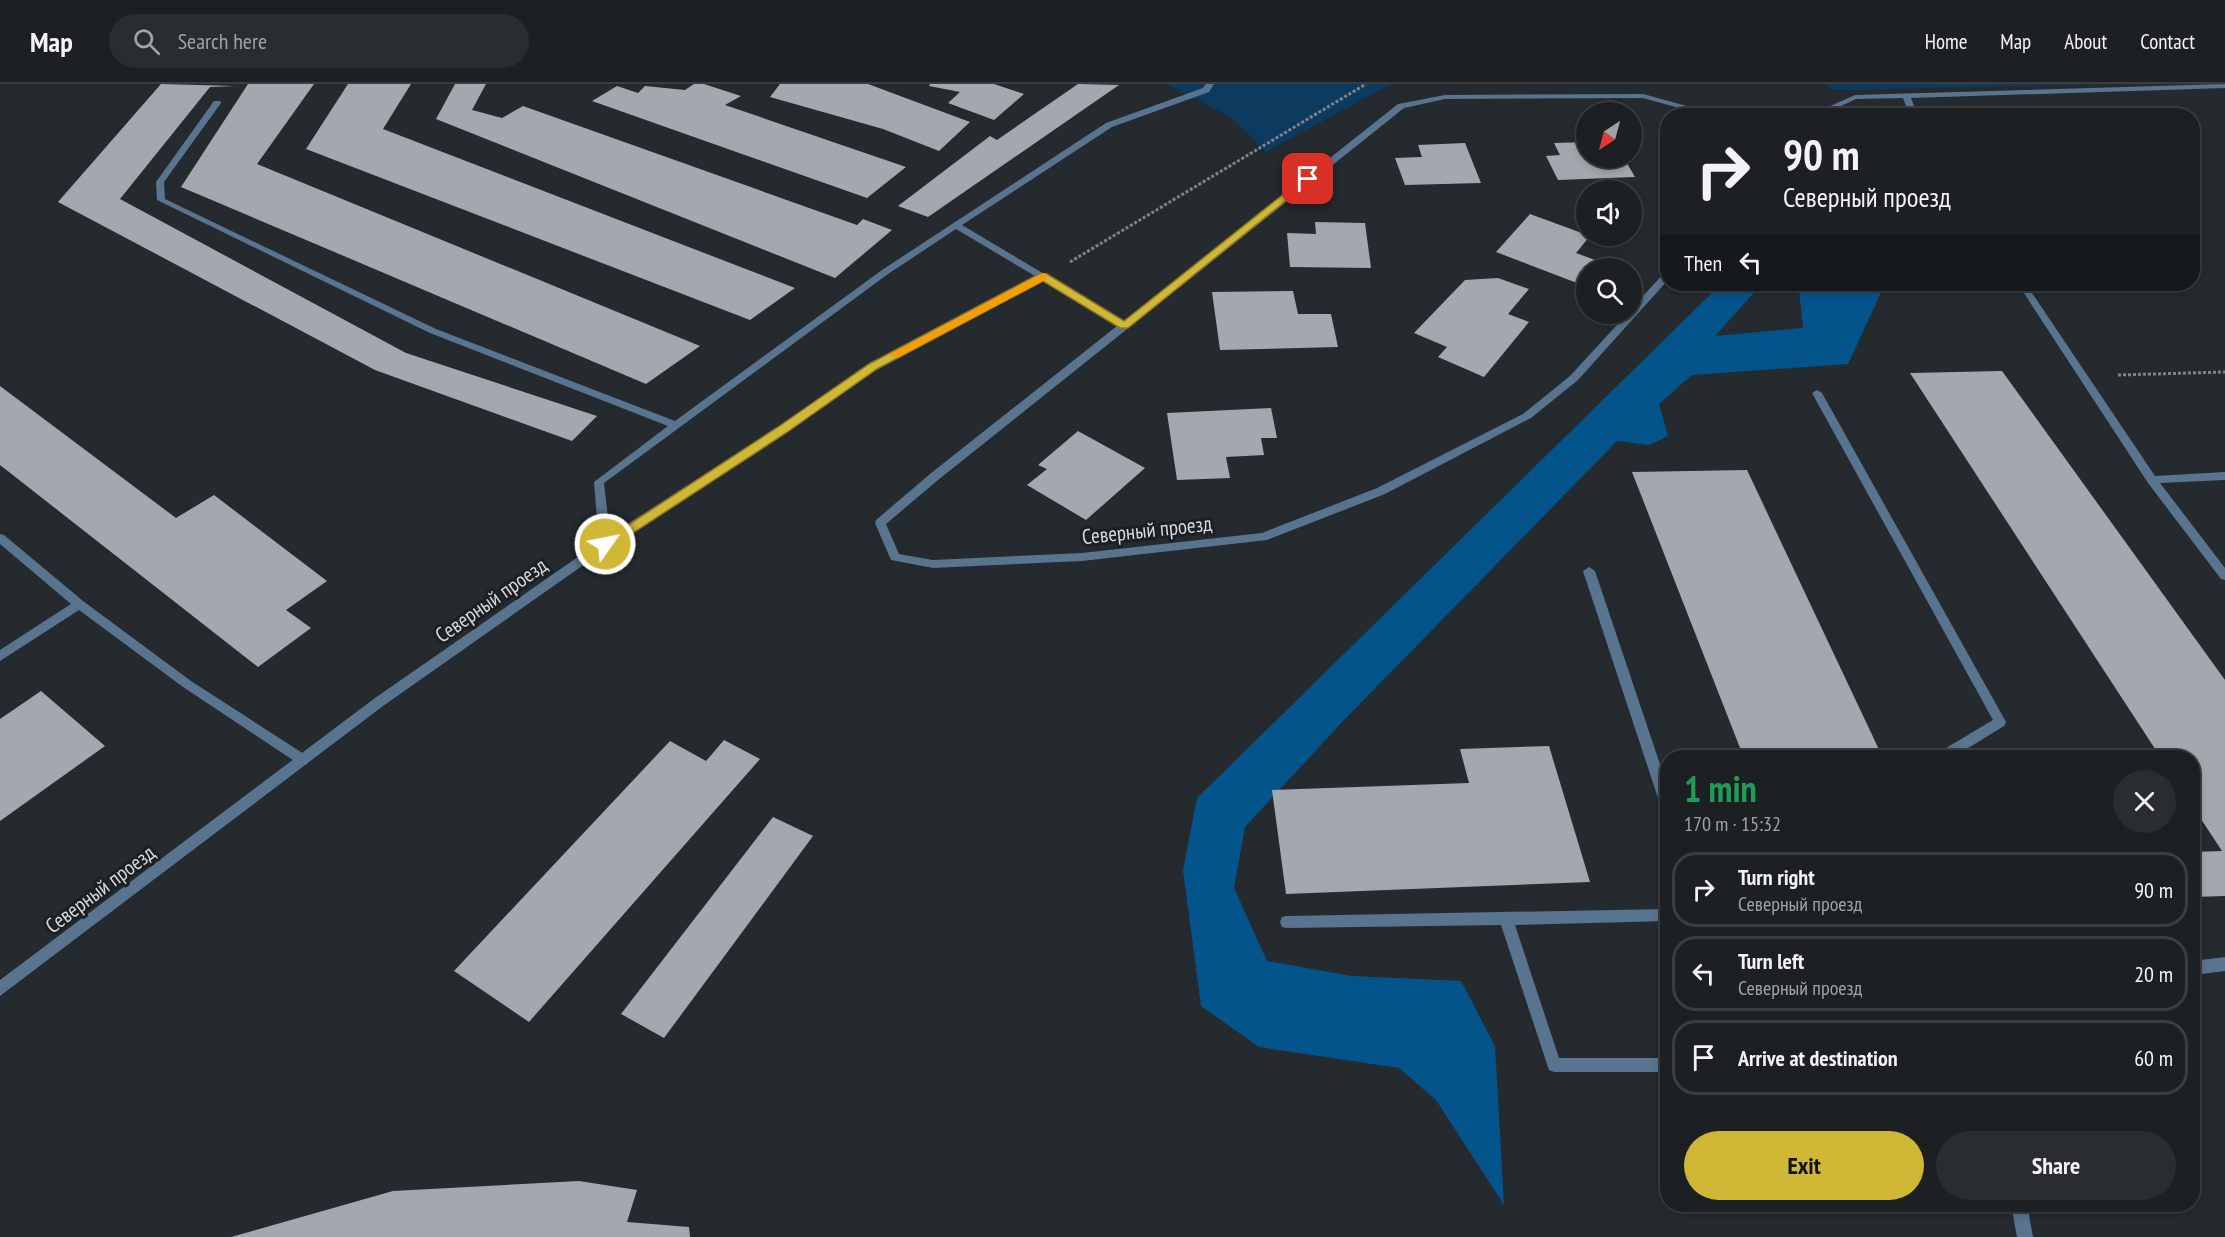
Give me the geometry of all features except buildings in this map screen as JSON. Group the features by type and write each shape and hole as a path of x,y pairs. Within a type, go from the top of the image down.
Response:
{"street":[{"path":"605,544 598,483 885,272 1108,125 1206,90 1210,84"},
{"path":"1830,108 1855,97 2225,86"},
{"path":"1906,95 1911,108"},
{"name":"Северный проезд","path":"1660,283 1574,378 1527,416 1381,491 1263,537 1082,557 933,564 895,557 880,523 1401,106 1445,97 1643,96 1689,108"},
{"path":"217,103 160,182 161,200 433,331 676,425"},
{"path":"956,225 1124,326"},
{"name":"Северный проезд","path":"0,989 379,702 605,544 782,430 873,366 1043,277"},
{"path":"2027,291 2152,480 2225,576"},
{"path":"1817,393 2000,722 1953,750"},
{"path":"2152,480 2225,477"},
{"path":"0,538 80,604 188,684 303,760"},
{"path":"1589,571 1660,783"},
{"path":"0,656 80,604"},
{"path":"1287,922 1660,915"},
{"path":"1506,919 1554,1065 1660,1065"},
{"path":"2200,967 2225,964"},
{"path":"2020,1212 2025,1237"}],"path":[{"path":"1043,277 1366,84"},
{"path":"2082,376 2225,372"}],"shaded area":[{"path":"1167,84 1391,84 1266,152 1230,117"},
{"path":"1826,84 2091,84 1848,90 1831,89"},
{"path":"1714,291 1756,291 1715,336 1803,328 1799,291 1882,291 1848,364 1692,375 1659,404 1668,436 1649,445 1617,441 1344,720 1245,827 1234,888 1267,961 1352,976 1461,981 1495,1046 1504,1205 1436,1100 1399,1068 1259,1047 1201,1006 1183,870 1197,798"}],"slow traffic":[{"path":"894,355 1043,277"}],"route":[{"path":"605,544 782,430 873,366 1043,277 1124,326 1308,179"}]}
